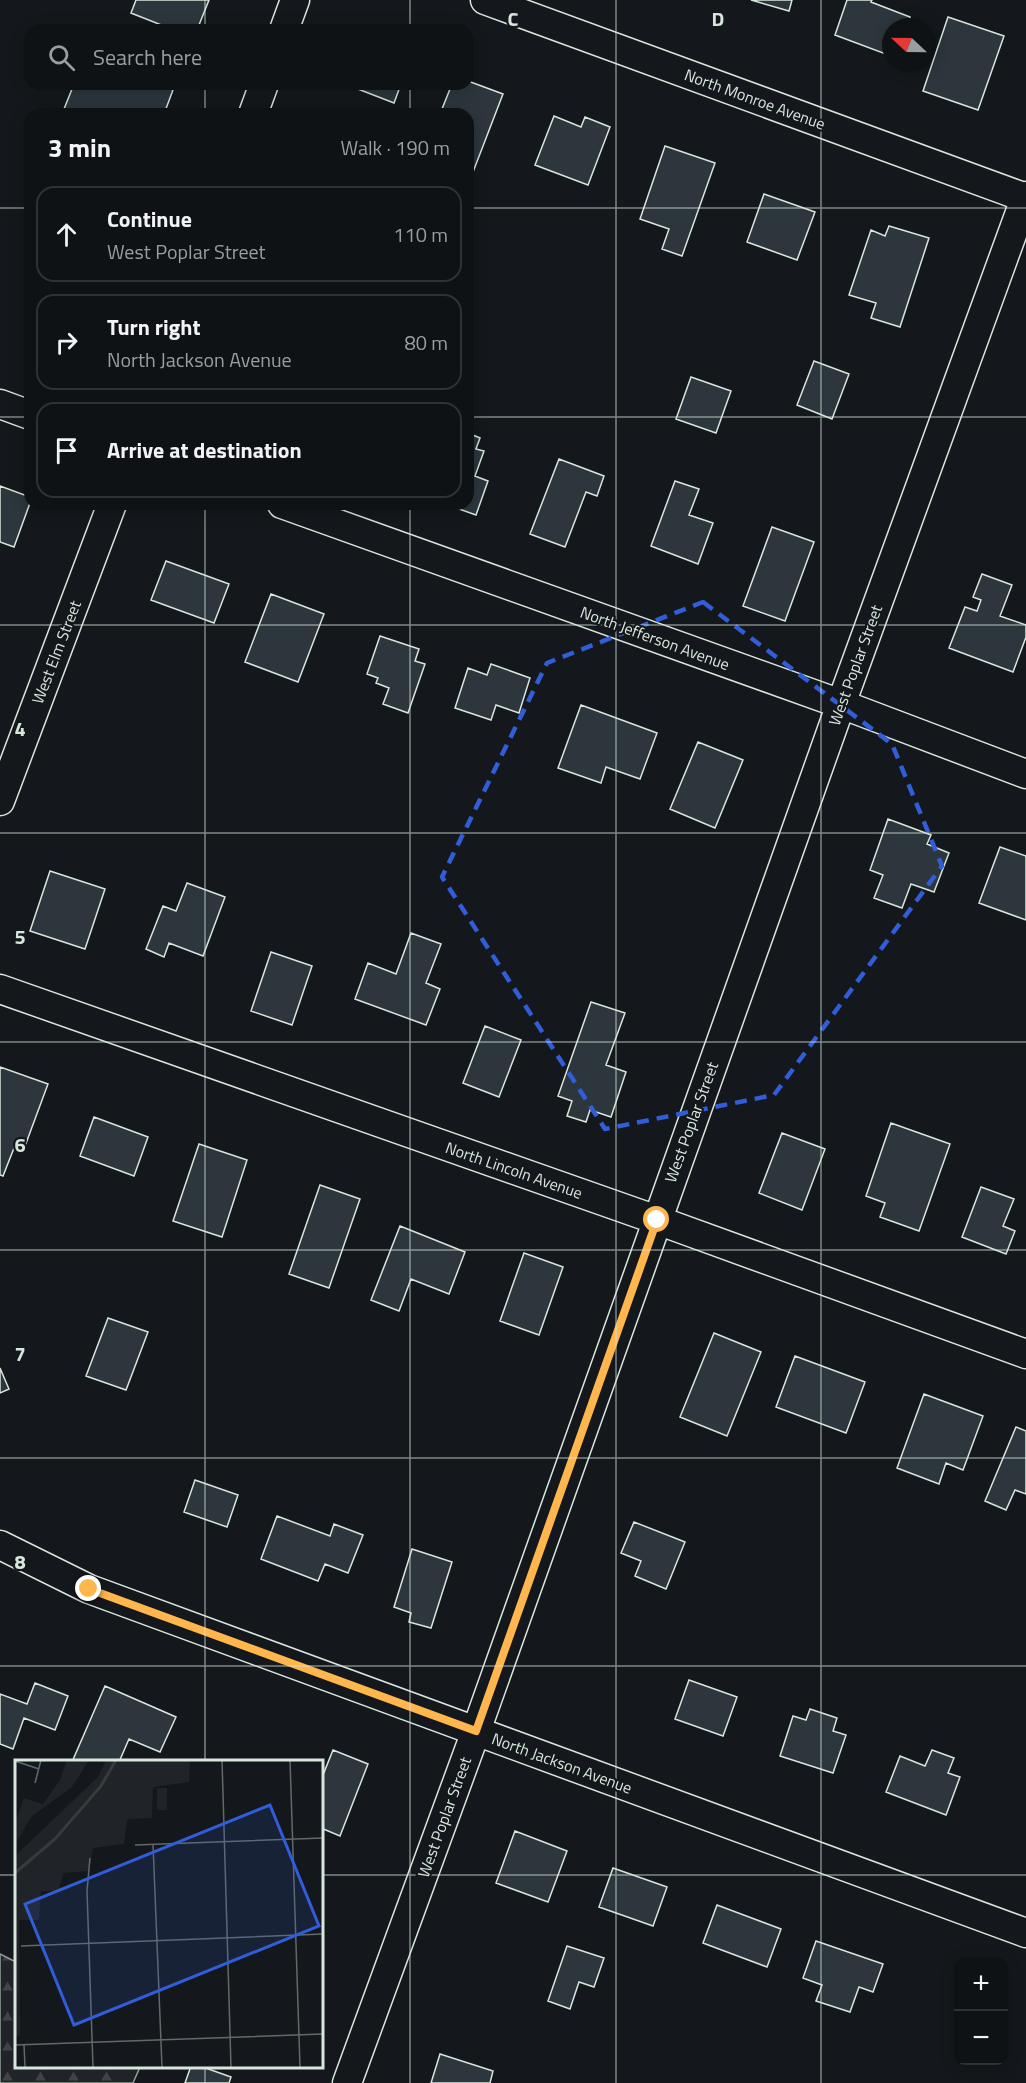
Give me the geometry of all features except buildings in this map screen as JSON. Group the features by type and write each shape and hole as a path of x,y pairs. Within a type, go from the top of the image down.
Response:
{"street":[{"path":"286,24 295,0"},
{"name":"North Monroe Avenue","path":"485,0 1026,198"},
{"path":"256,108 262,90"},
{"name":"West Poplar Street","path":"347,2083 476,1731 841,704 1026,198"},
{"path":"0,404 24,413"},
{"name":"West Elm Street","path":"0,801 110,510"},
{"name":"North Jefferson Avenue","path":"299,510 841,704 1026,774"},
{"name":"North Lincoln Avenue","path":"0,989 657,1220 1026,1354"},
{"name":"North Jackson Avenue","path":"0,1545 89,1589 1026,1933"}],"highlighted area":[{"path":"703,602 892,744 942,866 774,1095 605,1129 442,877 547,663"}],"green space":[{"path":"0,1954 15,1962 15,2068 140,2068 133,2083 0,2083"}],"route":[{"path":"89,1589 476,1731 657,1220"}]}
